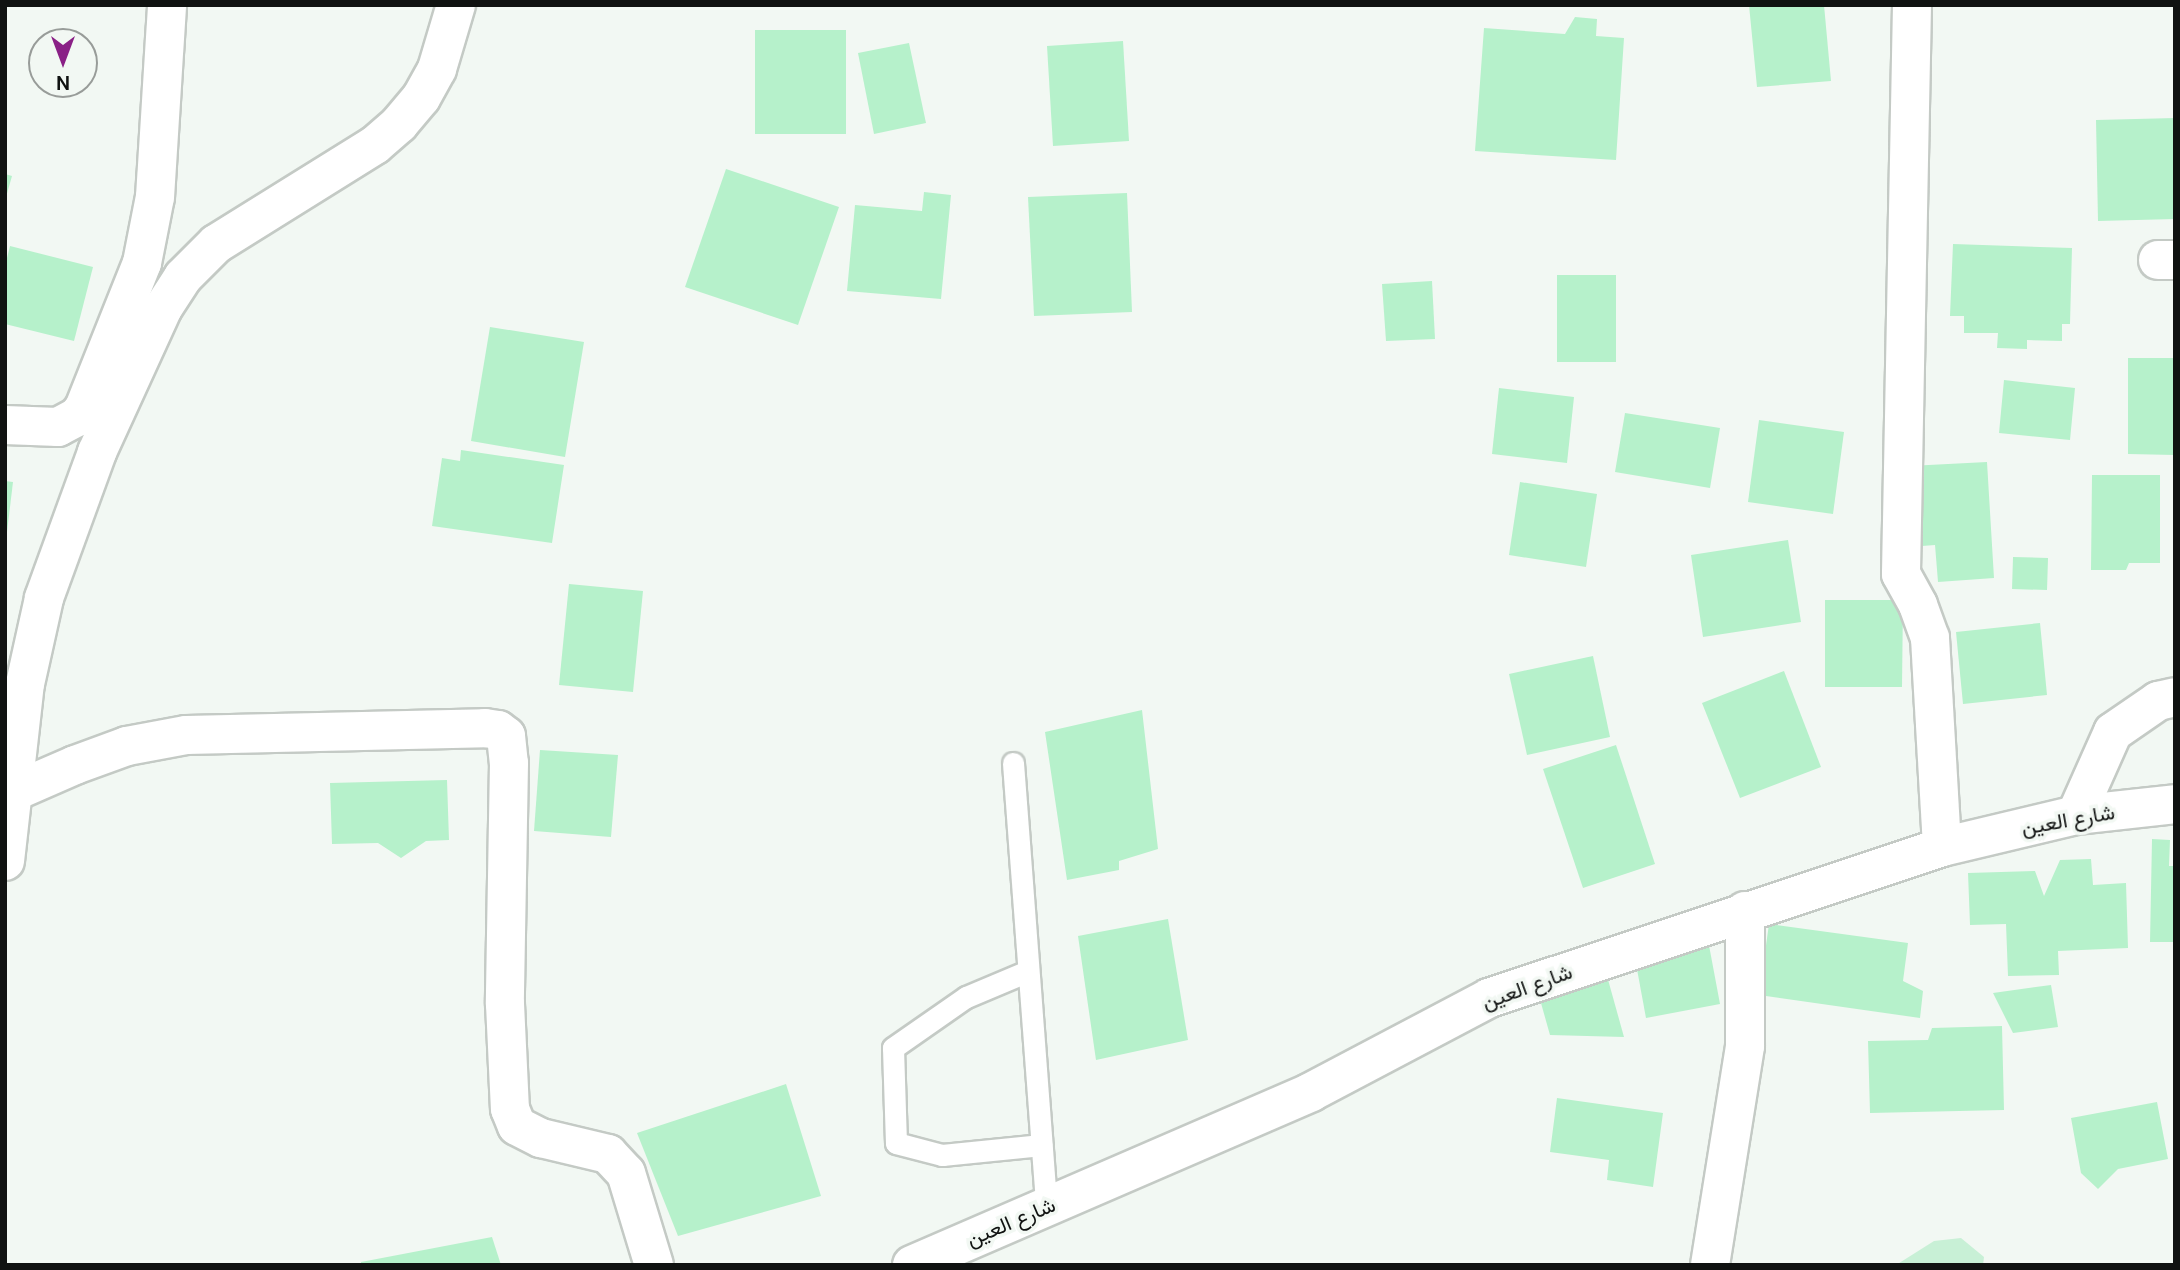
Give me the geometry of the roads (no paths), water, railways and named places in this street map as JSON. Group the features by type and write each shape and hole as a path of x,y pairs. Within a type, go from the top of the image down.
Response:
{"street":[{"path":"5,425 58,427 77,417 84,408 142,264 155,197 167,5"},
{"path":"5,861 25,684 44,598 97,452 163,308 183,277 216,244 375,145 399,124 421,98 437,69 456,5"},
{"path":"1912,5 1901,574 1919,605 1930,638 1942,846"},
{"path":"2076,816 2113,732 2158,701 2175,697"},
{"path":"13,792 127,746 186,735 485,728 498,730 506,736 509,763 505,1004 510,1109 517,1126 541,1138 608,1154 626,1173 654,1265"},
{"name":"شارع العين","path":"912,1265 1311,1092 1489,998 1942,846 2076,816 2175,804"},
{"path":"1710,1265 1745,1046 1745,911"}],"lane":[{"path":"1013,763 1046,1206"},
{"path":"1028,971 966,997 893,1048 896,1143 942,1155 1042,1145"}]}
